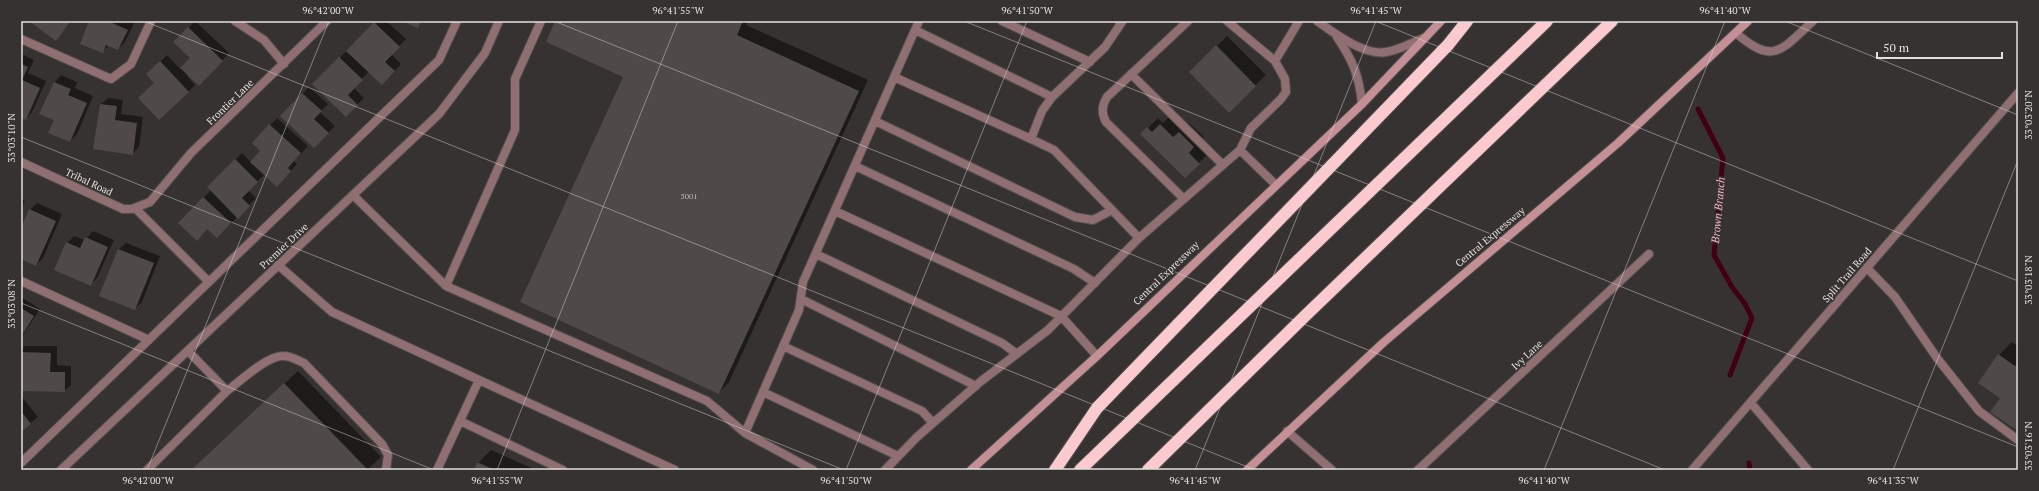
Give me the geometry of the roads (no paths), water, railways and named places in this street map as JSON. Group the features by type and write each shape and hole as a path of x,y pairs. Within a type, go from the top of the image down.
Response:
{"highway":[{"path":"1055,470 1097,408 1448,45 1467,21"},
{"path":"1080,470 1547,21"},
{"path":"1149,469 1306,315 1612,21"}],"main road":[{"name":"Central Expressway","path":"971,470 1097,356 1362,104 1441,21"},
{"name":"Central Expressway","path":"1247,470 1384,342 1618,143 1748,21"}],"street":[{"path":"21,39 111,79 130,64 151,21"},
{"path":"235,21 264,40 284,64"},
{"name":"Frontier Lane","path":"150,202 191,153 327,21"},
{"path":"21,463 439,60 457,21"},
{"name":"Premier Drive","path":"61,470 439,114 485,53 499,21"},
{"path":"446,286 515,130 515,79 541,21"},
{"path":"745,433 799,310 803,282 919,21"},
{"path":"1002,21 1090,62"},
{"path":"1031,139 1042,111 1052,97 1105,47 1122,21"},
{"path":"1184,199 1106,122 1102,114 1103,105 1107,97 1188,21"},
{"path":"885,470 933,422 976,386 1048,330 1139,238 1240,150 1251,128 1281,99 1286,92 1285,79 1276,61 1227,21"},
{"path":"1276,61 1299,21"},
{"path":"1318,21 1336,34 1367,50 1385,53 1426,37"},
{"path":"1736,33 1751,47 1761,51 1773,52 1785,47 1813,21"},
{"path":"915,30 1052,97"},
{"path":"1336,34 1354,64 1360,80 1362,104"},
{"path":"1131,74 1222,165"},
{"path":"894,77 1054,150 1139,238"},
{"name":"Split Trail Road","path":"1692,470 2018,93"},
{"path":"875,121 1075,217 1093,220 1112,210"},
{"path":"1240,150 1276,185"},
{"name":"Tribal Road","path":"21,162 122,209 135,208 150,202"},
{"path":"854,166 1074,269 1095,283"},
{"path":"353,195 446,286 707,401 745,433 813,470"},
{"path":"135,208 209,282"},
{"path":"834,211 1062,316 1097,356"},
{"path":"816,254 1002,343 1017,354"},
{"name":"Ivy Lane","path":"1418,470 1650,254"},
{"path":"278,265 332,312 675,470"},
{"path":"1867,268 1895,297 1937,358 1979,411 2018,440"},
{"path":"21,281 148,340"},
{"path":"801,299 976,386"},
{"path":"783,346 922,411 933,422"},
{"path":"188,351 227,391"},
{"path":"147,470 227,391 270,360 282,356 294,358 304,363 382,444 388,455 386,470"},
{"path":"437,470 479,380"},
{"path":"763,392 898,456"},
{"path":"1751,403 1808,470"},
{"path":"460,421 563,470"},
{"path":"1287,431 1332,470"}],"waterway":[{"name":"Brown Branch","path":"1698,109 1723,158 1714,255 1732,287 1745,304 1752,318 1730,375"},
{"name":"Brown Branch","path":"1749,463 1750,470"}]}
